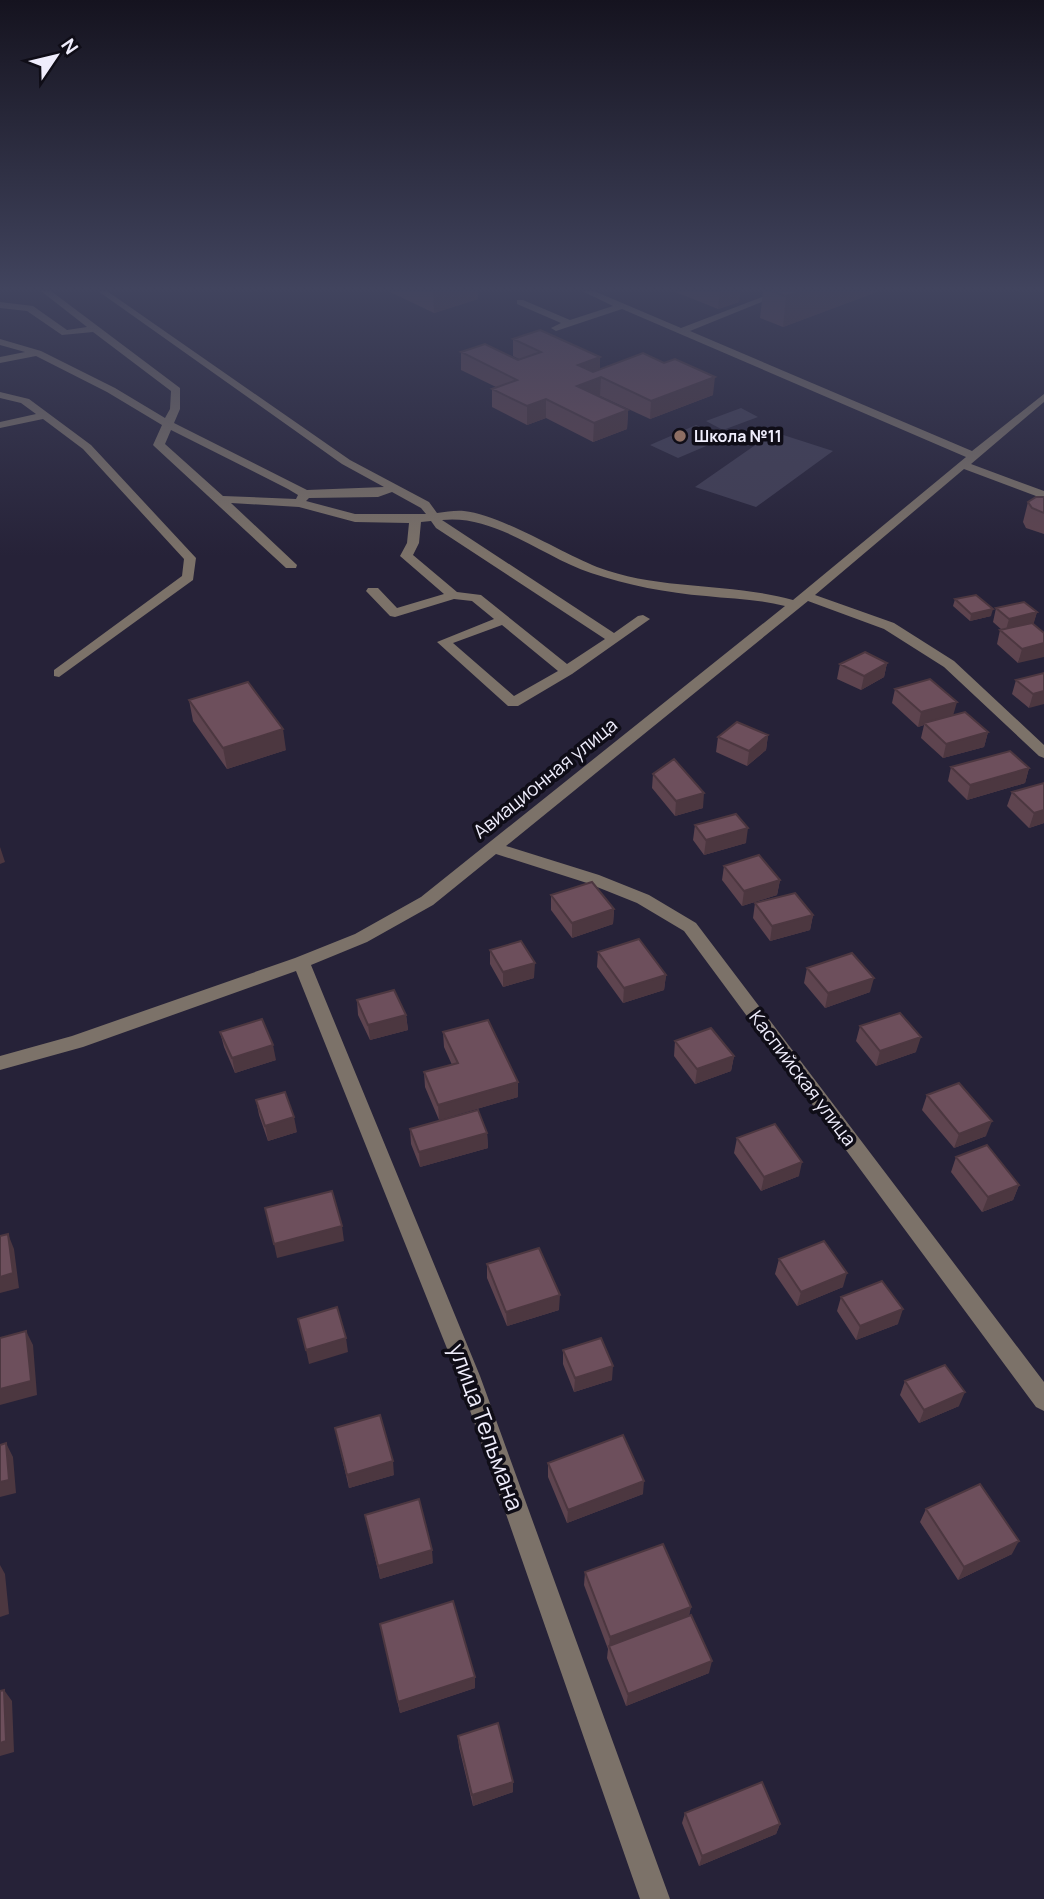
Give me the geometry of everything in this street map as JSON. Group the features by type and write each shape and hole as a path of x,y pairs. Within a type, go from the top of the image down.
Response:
{"street":[{"path":"90,380 302,498 355,519 415,519 463,514 486,521 594,570 638,582 702,592 801,600 888,626 949,664 1044,753"},
{"path":"162,380 176,390 175,410 159,445 290,565"},
{"path":"229,380 346,462 425,505 440,526 612,638"},
{"path":"795,380 974,456"},
{"path":"0,395 25,401 87,447 190,558 188,577 59,673"},
{"name":"Авиационная улица","path":"0,1063 76,1042 301,962 361,938 427,901 801,600 1044,397"},
{"path":"0,425 43,416"},
{"path":"963,465 1044,495"},
{"path":"220,499 302,498 377,493 394,488"},
{"path":"415,519 412,543 406,556 453,595"},
{"path":"373,591 395,613 453,595 476,598 567,671"},
{"path":"504,620 444,642 513,703 567,671 643,619"},
{"name":"Каспийская улица","path":"493,847 593,879 643,899 690,928 1044,1400"},
{"name":"улица Тельмана","path":"301,962 469,1376 655,1899"}],"shaded area":[{"path":"741,408 758,417 723,430 706,421"},
{"path":"696,425 725,438 678,458 650,445"},
{"path":"774,432 833,451 756,507 695,487"}],"building":[{"path":"517,380 594,380 577,386 628,410 594,423 546,399 527,406 492,389"},
{"path":"606,380 708,380 651,401"},
{"path":"1036,497 1044,497 1044,513 1032,508 1028,502"},
{"path":"976,595 993,609 971,614 955,599"},
{"path":"1024,602 1037,612 1009,619 996,608"},
{"path":"1032,623 1044,633 1044,643 1022,649 1000,630"},
{"path":"865,652 887,663 864,676 840,664"},
{"path":"1044,673 1044,691 1033,694 1016,680"},
{"path":"930,679 957,702 921,712 895,689"},
{"path":"248,682 283,729 223,748 189,700"},
{"path":"965,712 988,732 946,744 924,723"},
{"path":"737,722 768,735 749,751 718,737"},
{"path":"1010,751 1029,768 970,785 951,767"},
{"path":"674,759 704,793 676,801 653,774"},
{"path":"1044,783 1044,810 1034,813 1012,792"},
{"path":"736,814 748,828 706,840 695,825"},
{"path":"759,855 780,880 744,891 724,866"},
{"path":"592,882 614,909 572,923 551,895"},
{"path":"795,893 813,915 772,926 755,903"},
{"path":"639,939 666,975 624,988 598,952"},
{"path":"521,941 535,963 503,972 490,950"},
{"path":"852,953 874,978 828,993 807,968"},
{"path":"394,990 406,1015 368,1025 357,1000"},
{"path":"900,1013 921,1037 880,1051 860,1026"},
{"path":"262,1019 273,1045 232,1058 220,1032"},
{"path":"488,1020 518,1082 438,1105 424,1072 458,1063 443,1032"},
{"path":"711,1028 734,1056 697,1069 675,1041"},
{"path":"959,1083 992,1121 959,1134 927,1095"},
{"path":"285,1092 294,1117 265,1126 256,1100"},
{"path":"478,1110 487,1133 419,1152 410,1129"},
{"path":"775,1124 802,1162 764,1177 737,1138"},
{"path":"987,1145 1019,1185 988,1197 956,1157"},
{"path":"332,1191 342,1226 274,1244 265,1208"},
{"path":"8,1234 13,1273 0,1277 0,1236"},
{"path":"824,1241 847,1273 801,1292 779,1259"},
{"path":"539,1248 560,1295 506,1312 487,1264"},
{"path":"882,1281 903,1309 860,1326 841,1297"},
{"path":"337,1307 346,1338 306,1350 298,1319"},
{"path":"26,1331 31,1381 0,1389 0,1338"},
{"path":"601,1338 613,1366 575,1378 563,1350"},
{"path":"945,1365 965,1392 924,1410 905,1381"},
{"path":"380,1415 393,1461 347,1475 335,1428"},
{"path":"623,1435 644,1481 568,1510 548,1463"},
{"path":"6,1443 9,1480 0,1482 0,1445"},
{"path":"980,1484 1019,1541 964,1567 926,1509"},
{"path":"419,1499 432,1550 378,1566 365,1515"},
{"path":"663,1544 691,1607 610,1637 585,1572"},
{"path":"453,1601 475,1677 398,1702 380,1624"},
{"path":"691,1615 712,1661 628,1694 609,1646"},
{"path":"4,1690 6,1741 0,1743 0,1691"},
{"path":"498,1723 513,1782 472,1795 458,1736"},
{"path":"762,1782 780,1824 702,1856 685,1813"}],"place":[{"name":"Школа №11","path":"680,436"}]}
